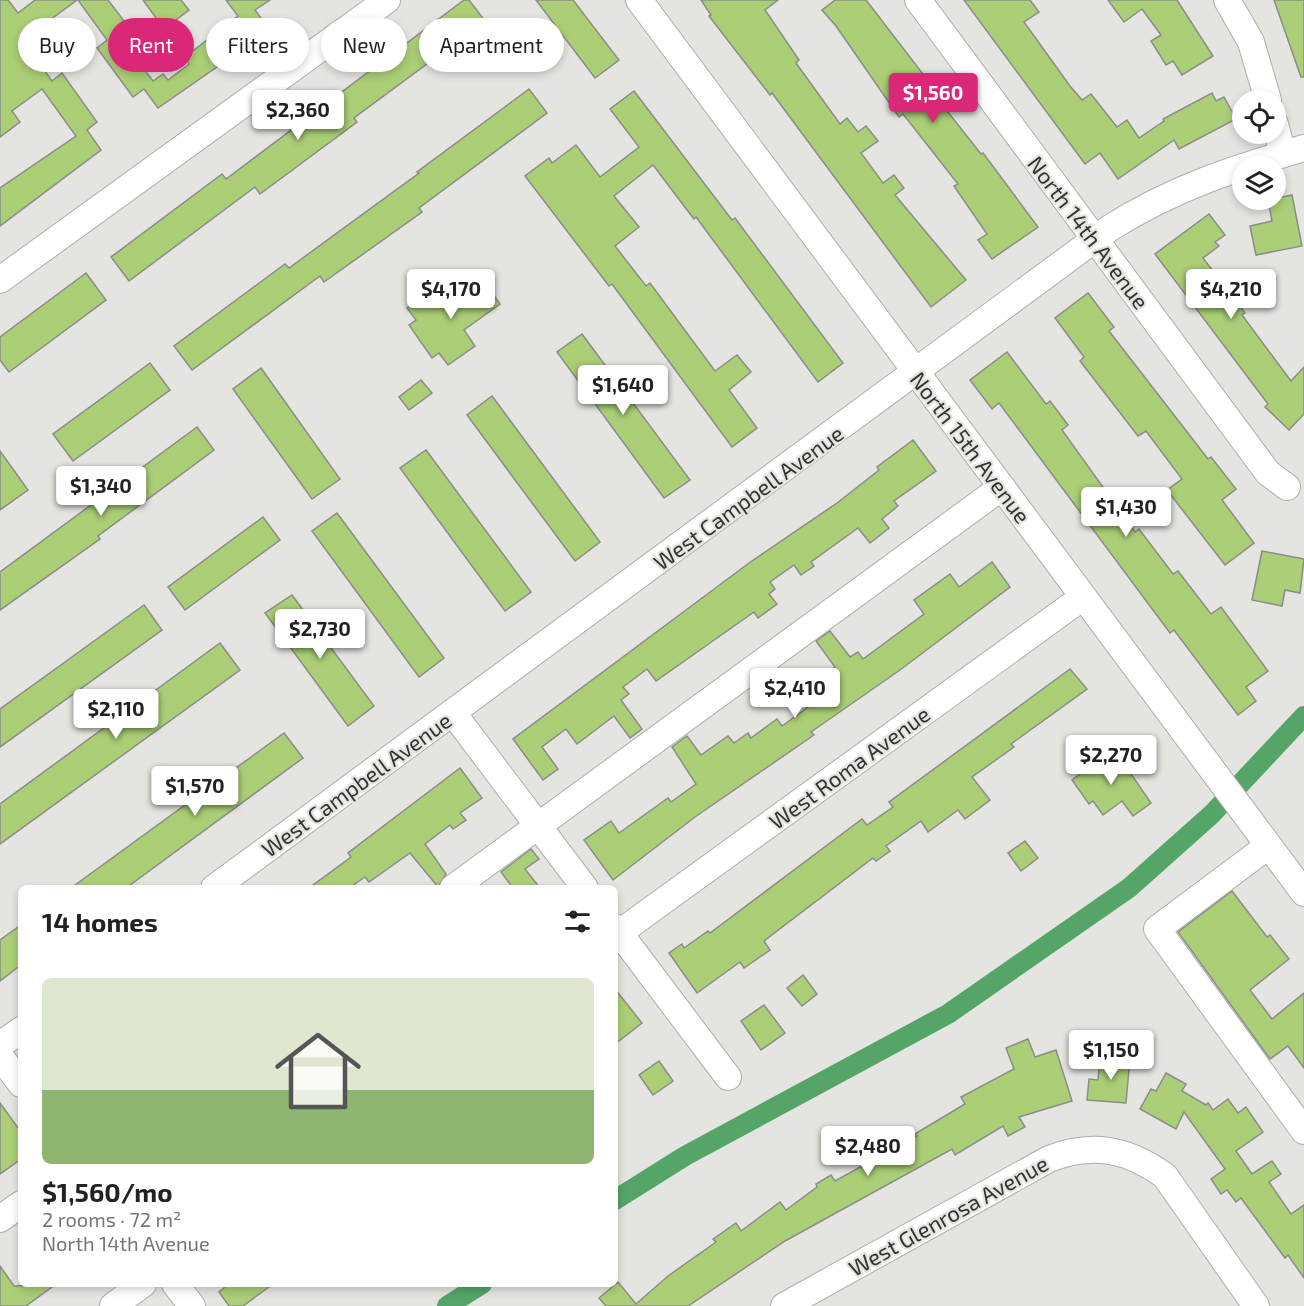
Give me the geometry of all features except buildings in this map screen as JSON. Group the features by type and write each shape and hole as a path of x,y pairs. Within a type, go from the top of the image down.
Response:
{"street":[{"path":"0,280 387,0"},
{"name":"North 15th Avenue","path":"639,0 1214,776 1304,893"},
{"name":"North 14th Avenue","path":"918,0 1268,473 1293,489"},
{"path":"1227,0 1251,42 1265,90"},
{"name":"West Campbell Avenue","path":"217,885 1094,239 1146,205 1179,190 1227,171 1294,151"},
{"path":"457,885 1002,487"},
{"name":"West Roma Avenue","path":"618,931 1083,597"},
{"path":"453,713 583,885"},
{"path":"1268,846 1157,929 1304,1131"},
{"path":"618,935 728,1077"},
{"path":"0,1045 18,1032"},
{"path":"0,1056 18,1080"},
{"name":"West Glenrosa Avenue","path":"784,1306 1049,1159 1074,1149 1119,1153 1147,1162 1165,1176 1256,1306"},
{"path":"0,1219 18,1206"},
{"path":"113,1306 139,1287"},
{"path":"177,1287 192,1306"}],"waterway":[{"path":"618,1198 685,1156 948,1014 1129,888 1212,814 1304,716"},
{"path":"447,1306 477,1287"}]}
